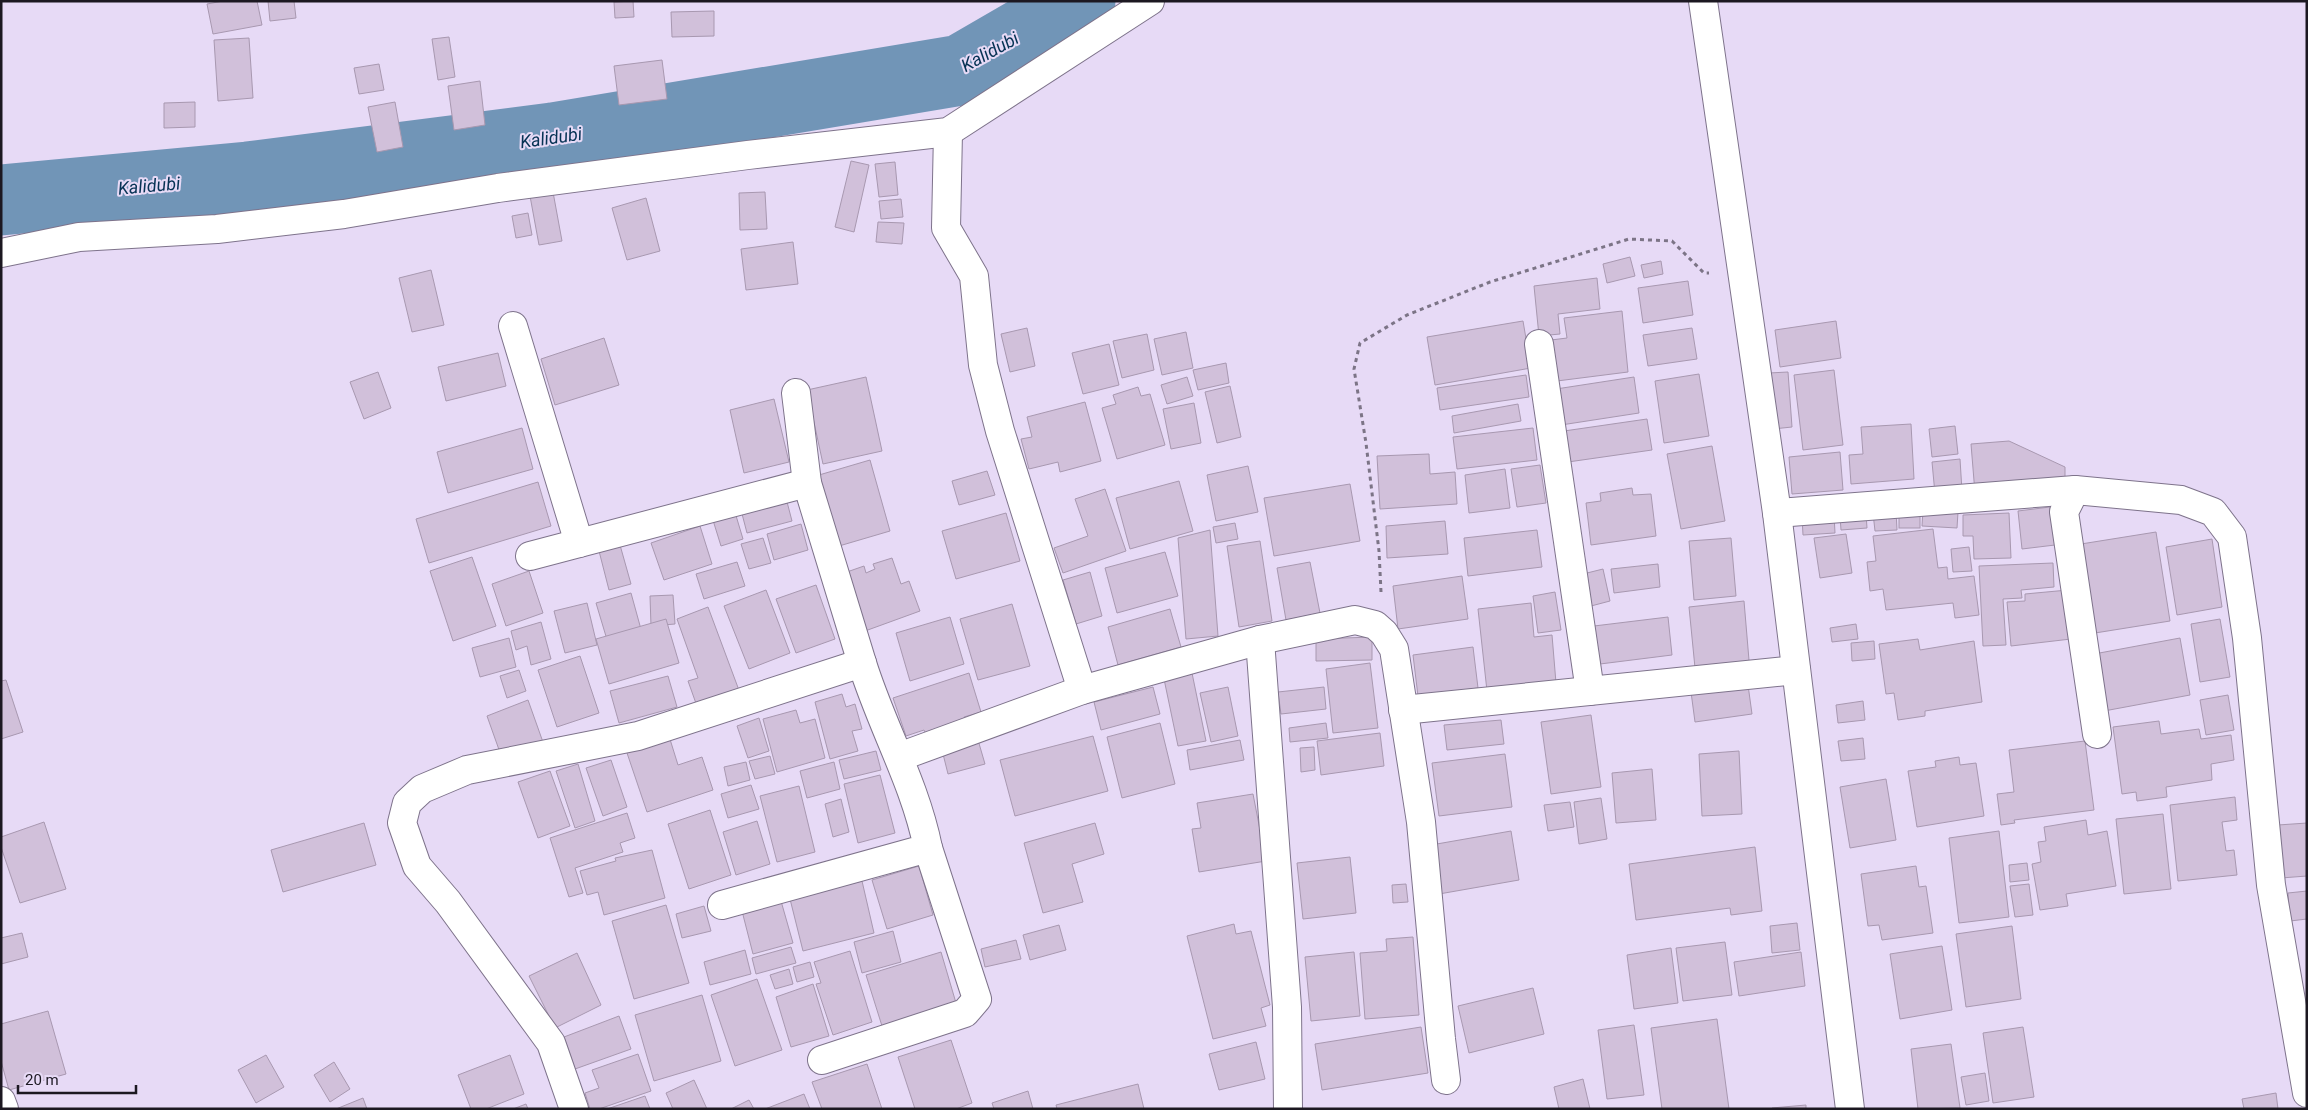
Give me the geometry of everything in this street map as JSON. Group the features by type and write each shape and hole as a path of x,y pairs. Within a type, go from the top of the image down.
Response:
{"street":[{"path":"1,253 79,238 217,229 344,214 498,188 748,155 948,132 1150,1"},
{"path":"1703,1 1777,513 1850,1109"},
{"path":"948,132 946,228 974,276 983,365 1000,430 1082,690"},
{"path":"513,326 579,543"},
{"path":"1539,344 1590,691"},
{"path":"796,393 808,483 862,663 899,757 924,829 928,848 976,999 966,1013 822,1060"},
{"path":"530,556 808,483"},
{"path":"1777,513 2075,490 2181,500 2212,512 2232,538 2247,638 2272,885 2307,1093"},
{"path":"2075,490 2064,512 2097,734"},
{"path":"899,757 1082,690 1260,640 1355,620 1375,624 1384,633 1394,649 1421,822 1440,1039 1446,1080"},
{"path":"1260,640 1288,1007 1288,1109"},
{"path":"574,1109 551,1043 448,902 417,866 402,823 407,803 422,789 467,770 638,736 862,663"},
{"path":"1403,710 1796,670"},
{"path":"722,905 928,848"},
{"path":"1,1101 4,1109"}],"path":[{"path":"1384,633 1379,551 1354,369 1360,343 1407,315 1490,282 1629,239 1672,240 1704,272 1743,275"}],"building":[{"path":"223,1 257,1 262,25 213,34 207,4"},
{"path":"268,1 294,1 296,18 270,21"},
{"path":"633,1 634,17 615,18 614,2"},
{"path":"714,11 714,36 672,37 671,12"},
{"path":"449,37 455,77 438,80 432,39"},
{"path":"249,38 253,98 218,101 214,40"},
{"path":"662,60 667,99 619,105 614,66"},
{"path":"379,64 384,90 359,94 354,68"},
{"path":"480,81 485,125 454,130 448,86"},
{"path":"195,102 195,127 164,128 164,103"},
{"path":"395,102 403,147 377,152 368,107"},
{"path":"851,161 869,165 854,232 835,227"},
{"path":"895,162 898,195 879,197 875,164"},
{"path":"553,192 562,241 539,245 530,196"},
{"path":"765,192 767,229 740,230 739,193"},
{"path":"646,198 660,251 627,260 612,208"},
{"path":"901,199 903,217 881,219 879,201"},
{"path":"528,213 532,235 516,238 512,216"},
{"path":"878,222 904,223 902,244 876,242"},
{"path":"793,242 798,284 746,290 741,249"},
{"path":"1630,257 1635,276 1607,283 1603,264"},
{"path":"1661,261 1663,274 1644,278 1641,265"},
{"path":"431,270 444,325 412,332 399,278"},
{"path":"1597,278 1600,309 1558,314 1560,334 1539,336 1534,286"},
{"path":"1688,281 1693,315 1643,323 1638,288"},
{"path":"1622,311 1628,372 1549,382 1543,341 1567,338 1564,318"},
{"path":"1523,321 1531,368 1435,385 1427,337"},
{"path":"1836,321 1841,358 1780,367 1775,330"},
{"path":"1027,328 1035,366 1010,372 1001,334"},
{"path":"1692,328 1697,359 1648,366 1643,335"},
{"path":"1186,332 1193,368 1162,375 1154,339"},
{"path":"1147,334 1154,370 1122,378 1113,341"},
{"path":"604,338 619,385 555,405 541,359"},
{"path":"1109,344 1119,385 1083,394 1072,353"},
{"path":"498,353 506,386 446,401 438,367"},
{"path":"1226,363 1229,383 1198,390 1193,370"},
{"path":"1834,370 1843,445 1803,450 1794,375"},
{"path":"378,372 391,408 364,419 350,382"},
{"path":"1788,372 1792,427 1773,429 1769,373"},
{"path":"1699,374 1709,436 1664,443 1655,381"},
{"path":"1526,375 1529,397 1440,410 1437,388"},
{"path":"866,377 882,451 823,464 807,390"},
{"path":"1187,377 1193,396 1167,404 1161,385"},
{"path":"1634,377 1639,413 1561,425 1556,389"},
{"path":"1230,386 1241,437 1217,443 1205,392"},
{"path":"1138,387 1141,396 1150,394 1165,445 1117,459 1102,408 1116,404 1113,395"},
{"path":"774,399 789,462 744,473 730,410"},
{"path":"1085,402 1101,461 1060,472 1058,462 1029,469 1021,439 1032,437 1027,417"},
{"path":"1194,403 1201,443 1171,449 1163,409"},
{"path":"1518,404 1521,421 1454,433 1452,416"},
{"path":"1647,419 1652,450 1568,462 1564,431"},
{"path":"1911,424 1914,479 1851,484 1849,455 1863,454 1861,427"},
{"path":"1955,426 1958,454 1932,457 1929,429"},
{"path":"522,428 533,469 448,493 437,452"},
{"path":"1533,428 1537,460 1457,469 1453,437"},
{"path":"2009,441 2065,467 2065,477 1975,493 1971,444"},
{"path":"1712,446 1725,521 1681,529 1667,454"},
{"path":"1840,452 1843,490 1792,494 1789,457"},
{"path":"1429,454 1430,474 1455,472 1457,504 1380,509 1377,456"},
{"path":"1960,459 1962,491 1935,494 1932,462"},
{"path":"870,460 890,531 839,546 819,475"},
{"path":"1540,465 1546,503 1517,507 1511,469"},
{"path":"1248,466 1258,512 1216,521 1207,475"},
{"path":"1505,469 1510,508 1469,513 1465,475"},
{"path":"987,471 995,495 959,505 952,481"},
{"path":"1179,481 1193,531 1130,549 1116,498"},
{"path":"538,482 551,526 429,563 416,519"},
{"path":"1350,484 1360,541 1274,556 1264,498"},
{"path":"1632,488 1633,495 1651,494 1656,536 1591,545 1586,503 1601,501 1600,493"},
{"path":"1105,489 1126,551 1063,573 1054,548 1088,536 1075,499"},
{"path":"786,498 792,521 747,533 741,510"},
{"path":"2050,507 2055,545 2022,549 2018,511"},
{"path":"734,509 743,539 721,546 712,517"},
{"path":"1923,510 1958,512 1957,528 1922,526"},
{"path":"1896,511 1897,530 1875,531 1873,513"},
{"path":"1006,513 1020,561 956,579 942,531"},
{"path":"2009,513 2011,558 1974,559 1973,536 1963,536 1963,515"},
{"path":"1866,514 1867,528 1841,530 1840,516"},
{"path":"1834,515 1835,533 1803,535 1802,517"},
{"path":"1899,516 1920,516 1920,528 1899,528"},
{"path":"1445,521 1448,554 1387,558 1386,526"},
{"path":"1235,523 1238,539 1216,543 1213,527"},
{"path":"801,524 808,550 774,560 767,534"},
{"path":"700,526 712,564 664,580 651,543"},
{"path":"1933,529 1938,568 1947,567 1948,579 1974,576 1979,615 1955,618 1953,603 1886,610 1883,589 1870,591 1867,562 1876,561 1873,536"},
{"path":"1210,530 1218,636 1186,639 1178,538"},
{"path":"1537,530 1542,567 1468,576 1464,538"},
{"path":"2156,532 2170,621 2095,633 2081,544"},
{"path":"1846,534 1852,573 1820,578 1814,538"},
{"path":"763,538 771,563 749,569 741,544"},
{"path":"1731,538 1736,596 1694,600 1689,541"},
{"path":"2212,539 2222,607 2177,615 2166,547"},
{"path":"1260,541 1272,621 1239,627 1227,546"},
{"path":"620,545 631,584 609,590 599,551"},
{"path":"1969,547 1972,571 1953,572 1951,549"},
{"path":"1165,552 1178,596 1117,613 1105,568"},
{"path":"472,557 496,626 453,641 430,571"},
{"path":"892,558 901,584 909,581 920,611 865,631 844,573 864,566 866,573 875,569 873,564"},
{"path":"737,562 745,586 704,599 696,574"},
{"path":"1310,562 1320,613 1286,620 1277,568"},
{"path":"2053,563 2054,587 2021,590 2022,598 2003,599 2006,645 1983,646 1979,566"},
{"path":"1658,564 1660,587 1614,593 1611,569"},
{"path":"1603,569 1610,601 1591,606 1583,574"},
{"path":"529,571 543,613 506,626 492,584"},
{"path":"1090,572 1102,616 1076,624 1063,580"},
{"path":"1462,576 1468,619 1398,629 1393,586"},
{"path":"816,585 835,639 796,653 776,599"},
{"path":"766,590 790,653 749,669 724,606"},
{"path":"2068,590 2071,639 2011,646 2007,602 2025,601 2025,594"},
{"path":"1555,592 1561,630 1538,633 1533,596"},
{"path":"631,593 642,633 608,643 596,603"},
{"path":"673,595 675,624 651,626 650,596"},
{"path":"1744,601 1750,672 1696,678 1689,607"},
{"path":"587,603 597,645 565,653 554,611"},
{"path":"1531,603 1534,637 1552,635 1556,683 1487,691 1478,609"},
{"path":"1012,604 1030,666 978,680 960,619"},
{"path":"708,607 740,693 698,709 688,681 698,678 677,619"},
{"path":"1170,609 1181,647 1118,665 1108,627"},
{"path":"950,617 964,664 910,681 896,633"},
{"path":"1668,617 1672,655 1600,664 1594,626"},
{"path":"666,619 679,663 609,684 596,639"},
{"path":"2220,619 2230,677 2200,682 2191,624"},
{"path":"541,622 551,659 531,665 527,646 516,650 511,631"},
{"path":"1856,624 1858,639 1832,642 1830,628"},
{"path":"1372,637 1372,660 1316,661 1316,639"},
{"path":"509,638 516,667 480,677 472,648"},
{"path":"2180,638 2190,695 2104,711 2094,654"},
{"path":"1918,639 1920,650 1974,641 1982,702 1925,711 1925,716 1898,720 1894,693 1886,694 1879,644"},
{"path":"1874,641 1875,659 1852,661 1851,643"},
{"path":"1473,647 1478,688 1418,696 1413,655"},
{"path":"580,656 599,713 557,727 538,670"},
{"path":"1370,663 1378,728 1333,733 1326,669"},
{"path":"519,670 526,691 507,698 500,676"},
{"path":"969,673 981,712 964,717 966,723 927,736 924,730 906,736 893,698"},
{"path":"1192,673 1206,741 1178,746 1164,679"},
{"path":"668,676 677,707 619,723 610,691"},
{"path":"6,680 23,732 1,739 1,681"},
{"path":"1748,685 1752,714 1695,722 1691,692"},
{"path":"1153,687 1160,714 1101,730 1094,702"},
{"path":"1228,687 1238,736 1211,742 1200,693"},
{"path":"1324,687 1326,709 1281,714 1278,692"},
{"path":"842,694 846,707 855,704 862,729 852,731 858,751 830,759 815,702"},
{"path":"2228,695 2234,730 2206,735 2200,700"},
{"path":"528,700 544,745 503,761 487,716"},
{"path":"1863,701 1865,720 1838,723 1836,705"},
{"path":"796,710 800,723 815,719 825,758 777,772 763,719"},
{"path":"1591,715 1601,787 1551,794 1541,722"},
{"path":"759,718 769,751 748,758 737,726"},
{"path":"1501,720 1504,744 1447,750 1444,725"},
{"path":"2159,721 2161,734 2199,729 2201,739 2231,735 2234,760 2211,764 2212,780 2166,787 2167,797 2137,801 2136,792 2122,794 2113,727"},
{"path":"1160,723 1175,784 1122,798 1107,737"},
{"path":"1326,723 1328,738 1290,742 1289,728"},
{"path":"1380,733 1384,766 1321,775 1317,741"},
{"path":"669,736 678,765 702,757 713,790 647,812 626,750"},
{"path":"1093,736 1108,791 1015,816 1000,760"},
{"path":"1863,738 1865,759 1841,761 1838,741"},
{"path":"978,740 985,764 948,774 942,750"},
{"path":"1240,740 1244,760 1190,770 1187,750"},
{"path":"2085,741 2094,810 2014,820 2015,823 2001,825 1997,794 2014,792 2009,750"},
{"path":"1314,747 1315,770 1301,772 1300,748"},
{"path":"876,751 881,770 844,779 839,760"},
{"path":"1739,751 1742,814 1702,816 1699,754"},
{"path":"1505,754 1512,807 1439,816 1432,763"},
{"path":"770,756 775,774 755,779 749,761"},
{"path":"1959,757 1960,765 1976,763 1984,816 1917,827 1908,771 1936,767 1935,761"},
{"path":"611,760 627,807 603,816 586,768"},
{"path":"746,762 750,780 728,786 724,767"},
{"path":"834,762 840,789 807,798 800,771"},
{"path":"578,764 595,821 575,828 556,771"},
{"path":"1652,769 1656,820 1616,823 1612,773"},
{"path":"550,771 570,826 538,838 518,782"},
{"path":"880,775 895,833 858,843 844,784"},
{"path":"1886,779 1896,840 1850,848 1840,787"},
{"path":"751,785 759,809 728,818 721,794"},
{"path":"799,786 815,852 777,862 760,796"},
{"path":"1253,794 1266,861 1199,872 1192,829 1201,828 1197,803"},
{"path":"2235,797 2237,820 2222,822 2226,851 2234,850 2237,875 2178,881 2170,805"},
{"path":"1601,798 1607,839 1579,844 1574,802"},
{"path":"841,799 849,832 833,837 825,804"},
{"path":"1570,802 1574,827 1548,831 1544,805"},
{"path":"710,810 731,875 689,889 668,824"},
{"path":"627,813 635,838 620,843 623,852 575,868 583,893 569,897 550,838"},
{"path":"2163,814 2171,889 2124,894 2116,819"},
{"path":"2086,820 2088,835 2107,831 2116,886 2066,894 2068,906 2040,910 2032,864 2041,862 2038,842 2046,841 2044,827"},
{"path":"757,821 770,864 736,875 723,832"},
{"path":"44,822 66,889 20,903 1,847 1,837"},
{"path":"364,823 376,865 283,892 271,850"},
{"path":"1095,823 1104,854 1072,864 1083,902 1043,913 1024,843"},
{"path":"2307,823 2307,876 2281,878 2278,825"},
{"path":"1511,831 1519,880 1439,894 1431,845"},
{"path":"1999,831 2009,917 1959,923 1949,838"},
{"path":"1755,847 1762,911 1731,915 1730,908 1636,920 1629,864"},
{"path":"652,850 665,898 604,915 598,892 587,895 580,871 616,861 615,858"},
{"path":"1350,857 1356,913 1303,919 1297,863"},
{"path":"2027,863 2029,880 2010,882 2009,865"},
{"path":"919,866 933,915 887,929 872,880"},
{"path":"1916,866 1919,887 1926,886 1933,933 1882,940 1879,925 1868,926 1861,874"},
{"path":"862,881 874,933 803,951 790,899"},
{"path":"1406,884 1408,902 1393,903 1392,885"},
{"path":"2029,884 2033,915 2015,917 2010,886"},
{"path":"2307,891 2307,919 2290,921 2288,893"},
{"path":"781,901 793,943 753,954 742,911"},
{"path":"666,905 689,983 634,999 612,921"},
{"path":"704,906 711,931 682,938 676,914"},
{"path":"1797,923 1800,950 1772,953 1770,926"},
{"path":"1234,924 1236,934 1251,931 1270,1005 1261,1008 1266,1026 1213,1039 1187,936"},
{"path":"1059,925 1066,950 1030,960 1023,935"},
{"path":"2012,926 2021,999 1966,1007 1956,934"},
{"path":"893,931 901,962 862,973 854,942"},
{"path":"22,933 28,957 1,964 1,938"},
{"path":"1413,937 1419,1015 1365,1019 1360,953 1387,951 1386,939"},
{"path":"1016,940 1021,959 985,967 981,949"},
{"path":"1725,942 1732,995 1683,1001 1676,948"},
{"path":"1942,946 1952,1010 1900,1019 1890,954"},
{"path":"791,947 796,963 756,974 752,958"},
{"path":"1671,948 1678,1003 1634,1009 1627,955"},
{"path":"745,950 751,974 710,985 704,962"},
{"path":"850,951 872,1022 833,1035 816,984 821,983 814,962"},
{"path":"941,952 956,1003 882,1026 866,975"},
{"path":"1354,952 1360,1016 1311,1021 1305,957"},
{"path":"1801,952 1805,986 1739,996 1734,962"},
{"path":"577,953 601,1005 555,1028 529,976"},
{"path":"810,962 814,977 797,982 793,967"},
{"path":"789,969 793,984 775,989 770,975"},
{"path":"757,979 782,1050 735,1066 711,995"},
{"path":"813,984 829,1036 791,1047 776,997"},
{"path":"1533,988 1544,1034 1469,1053 1458,1006"},
{"path":"702,995 721,1061 654,1081 635,1015"},
{"path":"48,1011 66,1074 9,1090 1,1061 1,1024"},
{"path":"619,1016 631,1049 575,1069 564,1037"},
{"path":"1717,1019 1729,1109 1662,1109 1651,1028"},
{"path":"1634,1025 1644,1095 1607,1099 1598,1030"},
{"path":"1421,1027 1428,1073 1322,1090 1315,1044"},
{"path":"2023,1027 2034,1097 1993,1103 1983,1033"},
{"path":"951,1040 972,1103 956,1109 915,1109 898,1057"},
{"path":"1256,1042 1265,1079 1219,1090 1209,1054"},
{"path":"1951,1044 1960,1108 1918,1109 1911,1049"},
{"path":"638,1054 651,1091 599,1109 590,1109 585,1093 599,1088 592,1070"},
{"path":"266,1055 284,1087 256,1103 238,1070"},
{"path":"510,1055 524,1094 486,1109 471,1109 458,1075"},
{"path":"334,1062 350,1089 330,1102 314,1075"},
{"path":"867,1064 882,1109 822,1109 812,1082"},
{"path":"1985,1073 1989,1101 1966,1105 1961,1077"},
{"path":"1583,1079 1590,1109 1559,1109 1554,1087"},
{"path":"694,1080 707,1109 673,1109 666,1093"},
{"path":"1138,1084 1144,1109 1057,1109 1056,1105"},
{"path":"1028,1091 1033,1109 994,1109 992,1103"},
{"path":"2276,1093 2278,1109 2244,1109 2242,1099"},
{"path":"804,1094 810,1109 765,1109"},
{"path":"645,1096 650,1109 607,1109"},
{"path":"363,1098 367,1109 336,1109"},
{"path":"749,1100 754,1109 731,1109"},
{"path":"526,1104 528,1109 513,1109"},
{"path":"1806,1105 1806,1109 1772,1109 1772,1108"}],"waterway":[{"name":"Kalidubi","path":"1,200 248,177 553,138 961,70 1080,1"}]}
